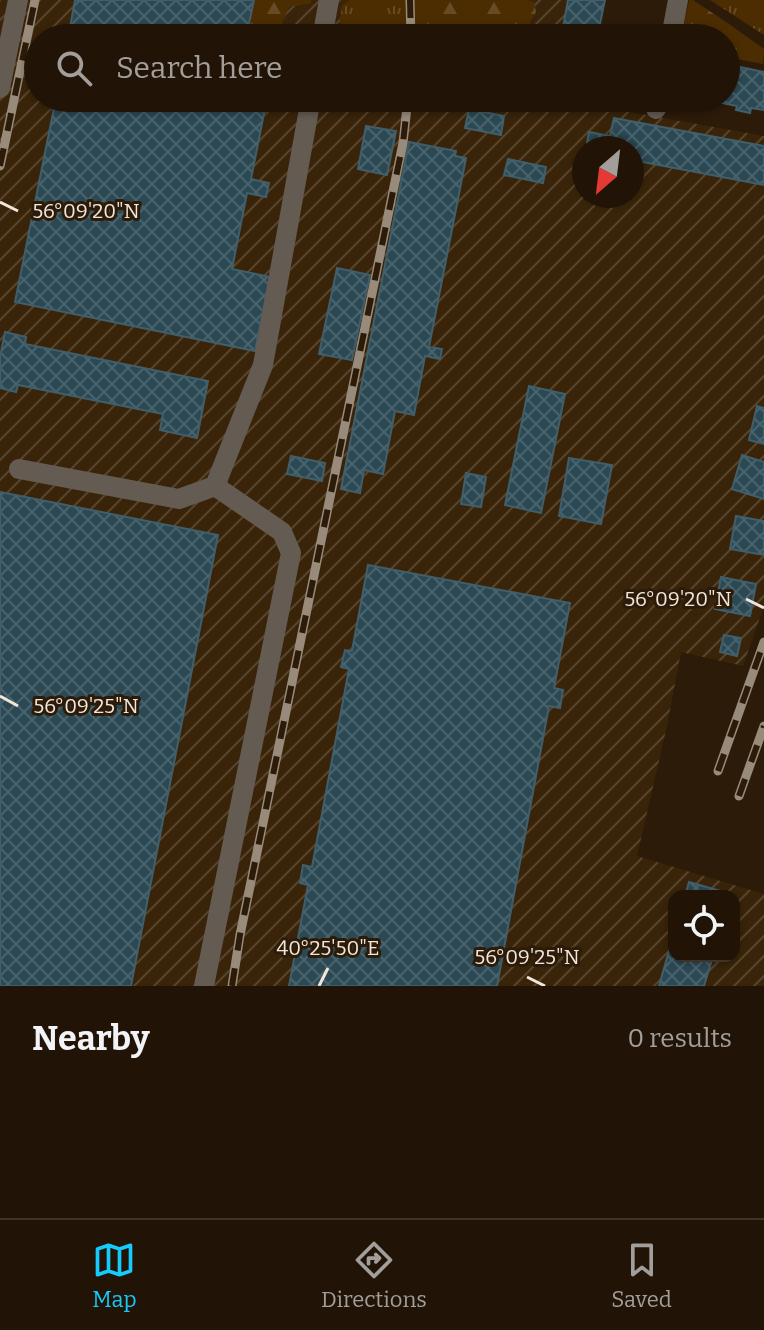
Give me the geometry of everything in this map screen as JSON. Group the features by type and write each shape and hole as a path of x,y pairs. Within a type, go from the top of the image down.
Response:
{"street":[{"path":"0,88 18,0"},
{"path":"325,24 329,0"},
{"path":"674,24 678,0"},
{"path":"19,469 179,499 215,486 263,365 308,112"},
{"path":"204,986 291,553 282,532 215,486"}],"shaded area":[{"path":"0,0 605,0 600,24 24,24 24,112 630,112 764,136 764,606 743,666 681,652 637,856 764,894 764,986 0,986"}],"green space":[{"path":"254,0 311,0 311,3 289,7 282,24 249,24"},
{"path":"350,0 419,0 426,24 340,24 342,5"},
{"path":"419,0 525,0 534,2 536,12 530,22 521,24 477,16 467,24 426,24"},
{"path":"689,0 693,0 729,24 710,24 701,18 699,24 684,24"},
{"path":"710,0 764,0 764,35"},
{"path":"477,16 512,24 467,24"},
{"path":"701,17 710,24 699,24"},
{"path":"740,32 764,49 763,64 740,60"}],"building":[{"path":"75,0 254,0 249,24 71,24"},
{"path":"568,0 605,0 600,24 564,24"},
{"path":"740,67 764,72 764,110 751,108 750,113 740,111"},
{"path":"53,112 264,112 251,179 269,183 266,197 247,193 232,269 270,277 255,351 15,302"},
{"path":"468,112 504,116 501,135 465,128"},
{"path":"614,118 764,146 764,185 644,162 644,136 610,136"},
{"path":"366,126 396,131 387,175 358,169"},
{"path":"589,132 610,136 588,136"},
{"path":"409,142 456,151 455,156 466,158 429,347 442,349 440,359 425,356 414,415 395,411 383,474 364,470 360,493 341,489"},
{"path":"508,159 546,167 543,183 504,175"},
{"path":"337,268 370,275 352,360 319,354"},
{"path":"5,332 26,337 25,344 208,381 197,438 160,430 163,414 18,385 16,392 0,388 0,357"},
{"path":"529,386 565,394 541,513 505,505"},
{"path":"757,406 764,408 764,444 749,440"},
{"path":"742,455 764,462 764,499 732,489"},
{"path":"291,456 325,463 322,481 287,474"},
{"path":"569,458 612,465 601,524 559,516"},
{"path":"466,473 486,477 481,507 461,504"},
{"path":"0,492 218,535 131,986 0,986"},
{"path":"736,516 764,521 764,555 730,549"},
{"path":"368,565 570,603 554,688 563,690 560,708 549,706 497,986 289,986 308,885 300,883 303,865 312,867 349,669 341,667 345,650 352,651"},
{"path":"721,577 756,584 750,616 715,609"},
{"path":"724,635 741,638 737,656 720,652"},
{"path":"689,882 717,890 687,890"},
{"path":"668,954 668,962 711,962 704,986 659,986"}],"railway":[{"path":"30,24 35,0"},
{"path":"410,0 411,24"},
{"path":"0,166 24,52"},
{"path":"232,986 403,143 406,112"},
{"path":"718,771 764,642"},
{"path":"739,796 764,726"}]}
